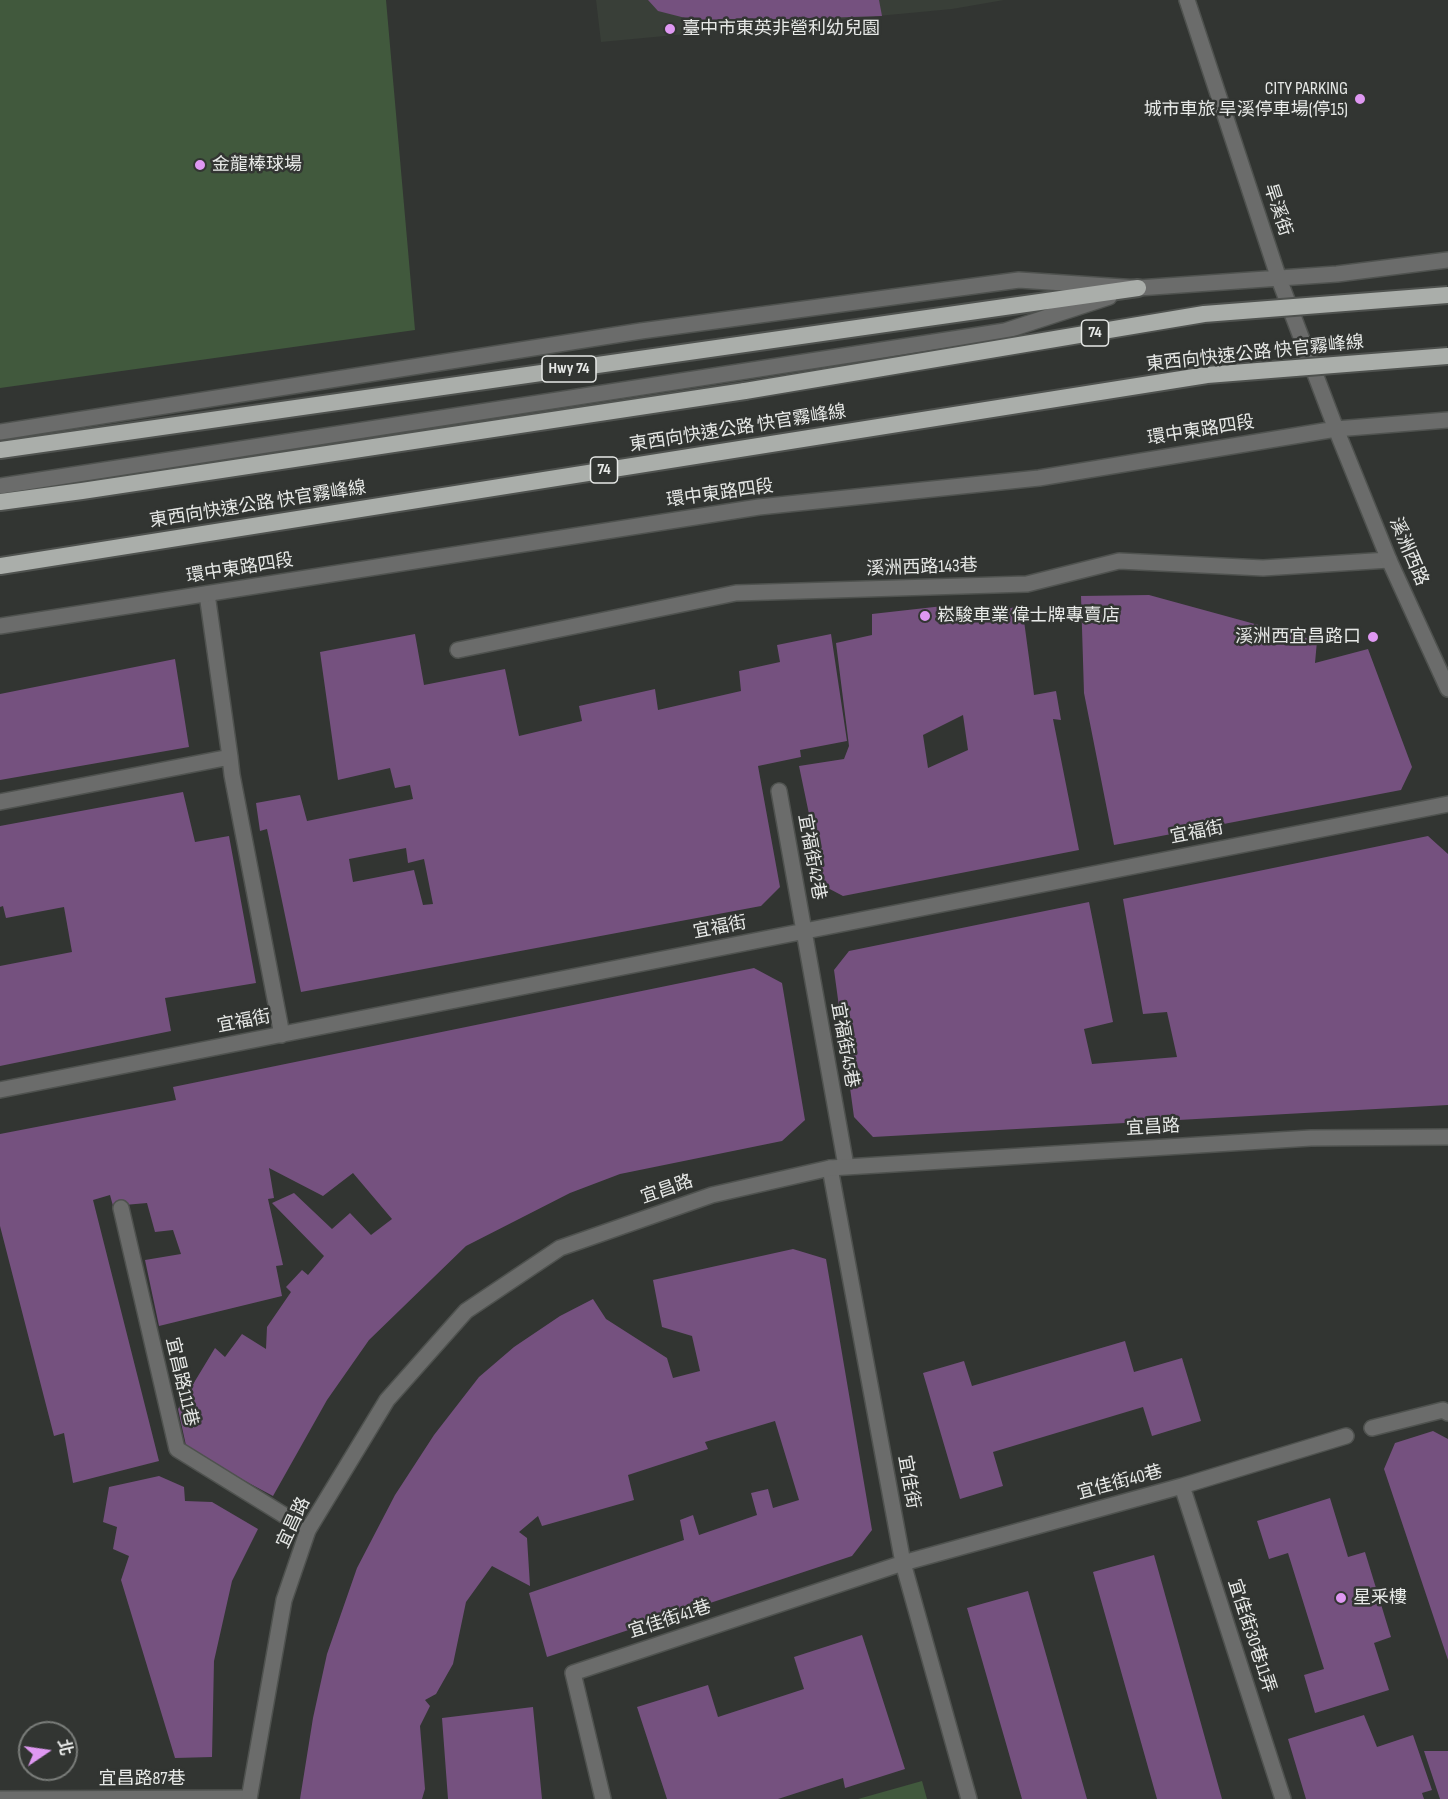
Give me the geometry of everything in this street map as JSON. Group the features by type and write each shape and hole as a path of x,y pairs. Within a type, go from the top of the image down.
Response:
{"highway":[{"name":"Hwy 74","path":"0,450 1138,288"},
{"name":"東西向快速公路 快官霧峰線","path":"0,502 745,391 1204,314 1448,295"},
{"name":"東西向快速公路 快官霧峰線","path":"0,566 1207,375 1448,356"}],"street":[{"name":"旱溪街","path":"1187,0 1279,279 1336,429"},
{"path":"0,432 641,331 1019,280 1138,288 1279,279 1448,260"},
{"path":"0,486 1005,331 1138,288"},
{"name":"環中東路四段","path":"0,626 759,507 1039,478 1336,429 1448,420"},
{"name":"溪洲西路","path":"1336,429 1389,560 1448,689"},
{"name":"溪洲西路143巷","path":"458,650 736,593 1027,585 1119,561 1263,568 1389,560"},
{"path":"207,594 232,775 282,1035"},
{"path":"0,802 230,757"},
{"name":"宜福街42巷","path":"779,791 804,931"},
{"name":"宜福街","path":"0,1090 1448,804"},
{"name":"宜福街45巷","path":"804,931 846,1166"},
{"name":"宜昌路","path":"249,1798 284,1600 308,1530 387,1400 466,1311 560,1248 712,1195 846,1166 1311,1138 1448,1137"},
{"name":"宜佳街","path":"830,1168 903,1563 969,1799"},
{"name":"宜昌路111巷","path":"121,1208 177,1449 308,1530"},
{"path":"1372,1428 1443,1410 1448,1413"},
{"name":"宜佳街40巷","path":"903,1563 1182,1486 1346,1436"},
{"name":"宜佳街30巷11弄","path":"1182,1486 1283,1799"},
{"name":"宜佳街41巷","path":"603,1799 573,1673 903,1563"},
{"name":"宜昌路87巷","path":"0,1799 249,1798"}],"shaded area":[{"name":"臺中市東英非營利幼兒園","path":"596,0 1004,0 952,9 601,42"}],"green space":[{"name":"金龍棒球場","path":"0,0 386,0 415,330 0,388"},
{"path":"922,1781 927,1799 858,1799"}],"building":[{"path":"648,0 879,0 882,16 701,22 658,11"},
{"path":"1149,595 1317,641 1315,663 1368,649 1412,767 1401,790 1114,845 1084,693 1081,596"},
{"path":"952,605 955,618 1022,606 1034,695 1056,691 1061,720 1053,719 1079,850 843,896 824,886 799,766 844,759 849,746 836,643 872,635 872,614","holes":["963,715 968,750 928,768 923,735"]},
{"path":"415,634 424,685 505,669 519,736 582,721 579,706 655,689 658,710 741,691 739,671 780,662 777,645 831,634 847,741 800,750 801,757 758,766 780,887 761,906 301,992 267,829 260,831 256,803 300,795 307,821 413,799 410,785 395,788 390,768 338,780 320,652","holes":["406,848 408,863 424,859 433,904 423,905 414,870 353,882 349,859"]},
{"path":"175,659 189,747 0,780 0,694"},
{"path":"183,792 195,842 229,836 256,983 165,998 171,1031 0,1066 0,966 72,952 64,907 6,918 3,906 0,907 0,826"},
{"path":"1428,836 1448,854 1448,1105 873,1137 854,1117 834,970 849,951 1089,902 1113,1022 1084,1029 1092,1064 1177,1057 1167,1012 1143,1014 1123,899"},
{"path":"754,968 782,983 805,1120 782,1141 620,1174 570,1193 466,1246 369,1340 327,1400 273,1496 187,1450 178,1409 215,1348 225,1357 242,1334 266,1349 267,1327 291,1292 286,1287 302,1270 308,1275 324,1256 272,1203 294,1193 332,1229 350,1213 371,1235 392,1219 353,1173 323,1196 269,1168 274,1198 268,1199 283,1265 276,1266 282,1296 159,1326 145,1260 181,1254 173,1230 155,1232 147,1203 113,1206 110,1195 93,1200 159,1461 73,1483 64,1433 54,1436 0,1226 0,1134 176,1100 173,1087"},
{"path":"793,1249 826,1259 872,1530 852,1556 547,1657 529,1593 684,1540 680,1520 693,1515 699,1535 757,1515 751,1493 768,1489 773,1508 799,1500 775,1421 705,1442 708,1449 628,1475 634,1500 542,1526 538,1516 519,1532 527,1538 530,1586 492,1566 466,1602 453,1664 436,1694 425,1700 430,1706 420,1726 425,1789 422,1799 300,1799 313,1718 327,1654 357,1568 395,1495 434,1435 479,1377 514,1347 560,1316 593,1299 606,1319 667,1358 673,1378 700,1371 692,1336 662,1327 653,1280"},
{"path":"1125,1341 1134,1372 1182,1358 1201,1421 1152,1436 1143,1407 993,1452 1003,1486 960,1499 923,1373 964,1361 972,1386"},
{"path":"1433,1431 1448,1439 1448,1660 1384,1469 1395,1443"},
{"path":"159,1476 184,1487 185,1501 212,1502 258,1529 232,1581 214,1661 212,1757 175,1758 121,1580 129,1556 113,1549 117,1527 103,1522 109,1487"},
{"name":"星釆樓","path":"1330,1498 1348,1557 1365,1552 1391,1637 1374,1643 1389,1690 1315,1713 1304,1675 1324,1669 1288,1553 1269,1559 1257,1521"},
{"path":"1154,1555 1222,1799 1157,1799 1093,1572"},
{"path":"1028,1591 1087,1799 1022,1799 967,1608"},
{"path":"862,1635 905,1769 845,1788 843,1778 778,1799 667,1799 637,1707 708,1685 718,1717 804,1689 794,1657"},
{"path":"533,1707 542,1799 448,1799 442,1718"},
{"path":"1364,1715 1377,1747 1413,1735 1432,1790 1422,1793 1424,1799 1306,1799 1288,1739"},
{"path":"1424,1751 1448,1751 1448,1799 1440,1799"}],"place":[{"name":"臺中市東英非營利幼兒園","path":"670,29"},
{"name":"CITY PARKING 城市車旅 旱溪停車場(停15)","path":"1360,99"},
{"name":"金龍棒球場","path":"200,165"},
{"name":"崧駿車業 偉士牌專賣店","path":"925,616"},
{"name":"溪洲西宜昌路口","path":"1373,637"},
{"name":"星釆樓","path":"1341,1598"}]}
